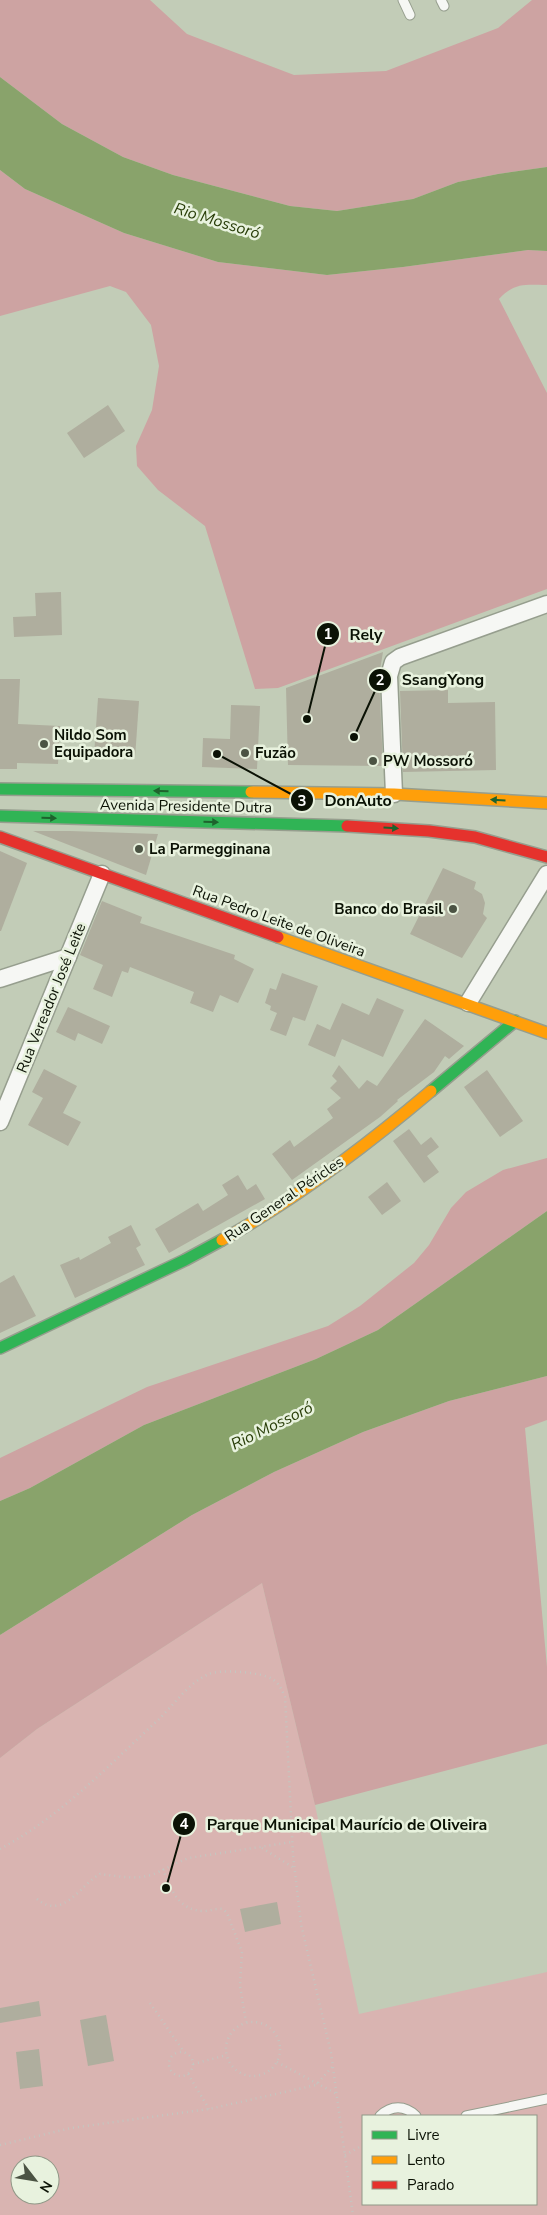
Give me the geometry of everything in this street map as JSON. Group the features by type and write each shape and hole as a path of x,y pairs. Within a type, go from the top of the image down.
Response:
{"street":[{"path":"394,794 390,676 393,662 400,657 547,604"},
{"name":"Avenida Presidente Dutra","path":"0,789 356,798 394,794 547,803"},
{"name":"Avenida Presidente Dutra","path":"0,816 356,822 475,837 547,857"},
{"name":"Rua Pedro Leite de Oliveira","path":"0,837 468,1003 547,1033"},
{"name":"Rua Vereador José Leite","path":"0,1122 102,874"},
{"path":"468,1003 547,874"},
{"path":"0,979 68,957"},
{"name":"Rua General Péricles","path":"0,1348 185,1260 245,1228 304,1189 388,1127 515,1021"}],"lane":[{"path":"404,0 410,15"},
{"path":"471,2115 547,2099"},
{"path":"381,2115 389,2109 396,2108 407,2109 415,2115"}],"path":[{"path":"0,1850 48,1819 161,1718 192,1686 209,1674 219,1672 263,1674 278,1683 285,1697 292,1842 301,1924 333,2066 353,2215"},
{"path":"37,1899 47,1905 69,1902 100,1874 126,1878 150,1876 189,1858 292,1842"},
{"path":"260,1847 294,1868"},
{"path":"163,1869 170,1887 178,1899 188,1908 205,1911 223,1909 227,1913 242,1952 240,1986 246,2022"},
{"path":"150,2003 184,2052 192,2058 193,2064 188,2074"},
{"path":"246,2022 261,2023 273,2031 280,2047 276,2061 263,2074 248,2075 235,2069 226,2055 229,2036 238,2026 246,2022"},
{"path":"184,2052 172,2056 170,2067 178,2076 188,2074"},
{"path":"193,2064 226,2055"},
{"path":"276,2061 337,2094"},
{"path":"0,2145 71,2128 209,2109 316,2084 333,2066"},
{"path":"188,2074 209,2109"},
{"path":"345,2155 362,2146"}],"shaded area":[{"path":"0,0 150,0 187,34 294,75 386,71 498,28 532,0 547,0 547,167 458,182 413,199 337,211 290,206 173,175 123,157 62,124 0,77"},
{"path":"0,170 25,189 124,233 218,262 327,275 528,250 547,251 547,285 516,287 499,299 547,393 547,589 278,688 255,689 205,526 158,490 137,466 136,446 152,410 159,366 151,325 126,292 110,286 0,316"},
{"path":"547,1158 547,1211 378,1330 316,1359 144,1425 30,1488 0,1501 0,1458 147,1387 328,1326 360,1306 414,1263 429,1245 451,1208 466,1192 503,1170"},
{"path":"547,1376 547,1420 525,1428 547,1667 547,1744 315,1805 262,1583 37,1729 0,1758 0,1635 192,1515 274,1472 363,1432 449,1401"},
{"path":"262,1583 315,1805 359,2014 547,1972 547,2215 0,2215 0,1758 37,1729"}],"water":[{"name":"Rio Mossoró","path":"0,77 62,124 123,157 173,175 290,206 337,211 413,199 458,182 547,167 547,251 528,250 327,275 218,262 124,233 25,189 0,170"},
{"name":"Rio Mossoró","path":"547,1211 547,1376 449,1401 363,1432 274,1472 192,1515 0,1635 0,1501 30,1488 144,1425 316,1359 378,1330"}],"building":[{"path":"108,405 125,431 84,458 67,433"},
{"path":"61,592 62,635 14,637 13,617 36,616 35,593"},
{"path":"383,652 379,676 383,766 288,765 286,688"},
{"path":"0,679 20,679 18,724 60,726 58,764 17,763 17,769 0,769"},
{"path":"448,690 448,703 495,702 496,770 403,772 400,691"},
{"path":"98,698 139,701 135,758 94,756"},
{"path":"231,705 260,706 257,769 202,767 203,738 230,739"},
{"path":"33,831 70,831 158,834 146,875"},
{"path":"0,851 27,863 1,931 0,931"},
{"name":"Banco do Brasil","path":"443,868 476,882 474,889 482,894 485,903 483,914 487,918 462,958 410,934"},
{"path":"102,901 142,917 140,923 235,955 234,959 254,969 238,1003 220,995 213,1012 190,1003 194,992 130,967 128,973 122,971 112,997 93,989 103,965 80,955"},
{"path":"282,973 318,986 305,1021 293,1017 286,1036 270,1030 277,1013 270,1010 271,1006 265,1003 270,988 276,990"},
{"path":"377,998 404,1010 383,1057 342,1039 335,1057 308,1045 317,1024 330,1030 342,1003 369,1015"},
{"path":"68,1007 110,1026 102,1044 78,1033 75,1041 56,1032"},
{"path":"425,1019 464,1046 449,1059 445,1056 434,1072 397,1100 380,1117 292,1180 272,1154 290,1140 294,1147 333,1118 327,1109 341,1098 330,1088 337,1081 332,1076 339,1065 359,1089 367,1080 377,1086"},
{"path":"44,1069 77,1086 63,1113 81,1122 68,1146 28,1125 43,1098 32,1092"},
{"path":"487,1070 523,1121 500,1137 464,1087"},
{"path":"409,1129 421,1145 431,1137 439,1147 427,1156 439,1172 424,1183 393,1141"},
{"path":"238,1175 247,1190 256,1184 265,1199 169,1253 155,1229 198,1203 203,1211 228,1195 222,1185"},
{"path":"387,1182 401,1201 382,1215 368,1197"},
{"path":"131,1225 141,1245 136,1248 145,1265 75,1298 60,1265 79,1257 80,1260 111,1243 108,1237"},
{"path":"14,1275 36,1316 0,1333 0,1283"},
{"path":"277,1902 281,1924 245,1932 240,1909"},
{"path":"39,2001 41,2016 0,2023 0,2008"},
{"path":"106,2015 114,2061 88,2066 80,2020"},
{"path":"39,2049 43,2086 20,2089 16,2052"}],"traffic: fast":[{"path":"0,789 251,792"},
{"path":"0,816 347,826"},
{"path":"431,1091 515,1021"},
{"path":"0,1348 185,1260 222,1240"}],"traffic: slow":[{"path":"251,792 394,794 547,803"},
{"path":"278,937 547,1033"},
{"path":"222,1240 277,1207 330,1171 431,1091"}],"traffic: jam":[{"path":"347,826 429,831 475,837 547,857"},
{"path":"0,837 278,937"}],"place":[{"name":"Rely","path":"307,719"},
{"name":"SsangYong","path":"354,737"},
{"name":"Nildo Som Equipadora","path":"44,744"},
{"name":"Fuzão","path":"245,753"},
{"name":"DonAuto","path":"217,754"},
{"name":"PW Mossoró","path":"373,761"},
{"name":"La Parmegginana","path":"139,849"},
{"name":"Banco do Brasil","path":"453,909"},
{"name":"Parque Municipal Maurício de Oliveira","path":"166,1888"}]}
